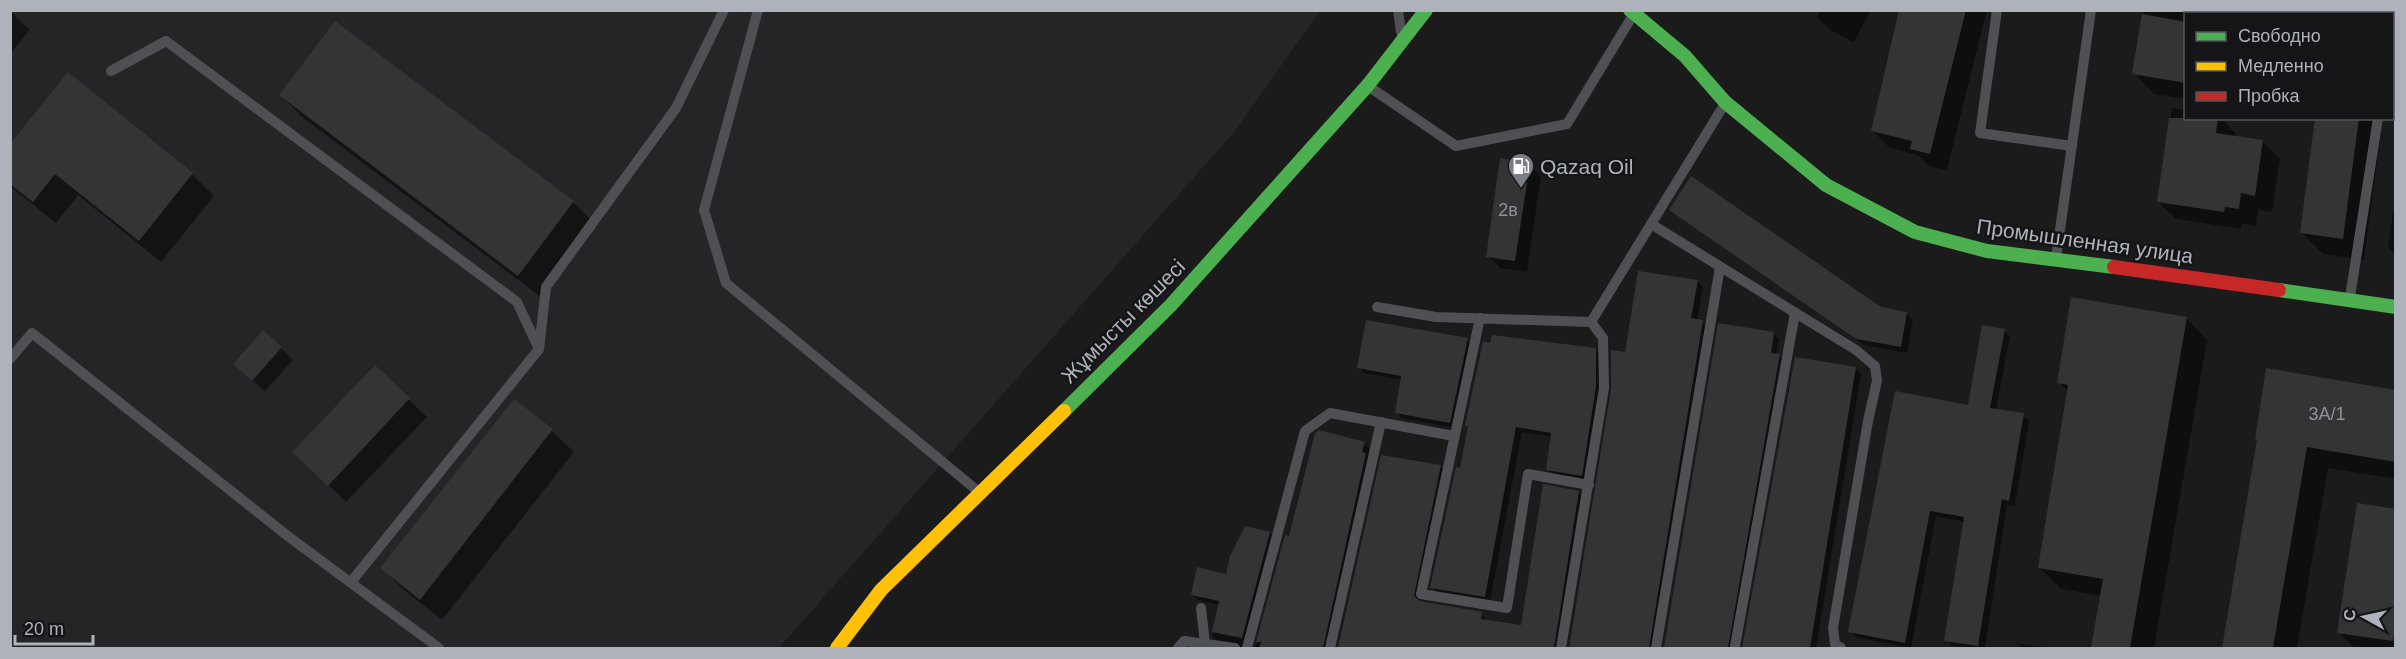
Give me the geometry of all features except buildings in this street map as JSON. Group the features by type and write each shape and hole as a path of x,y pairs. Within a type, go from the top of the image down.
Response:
{"main road":[{"name":"Жұмысты көшесі","path":"837,648 880,590 1171,305 1368,85 1426,10"},
{"name":"Промышленная улица","path":"1632,12 1685,56 1725,102 1826,185 1915,232 1987,251 2396,307"}],"lane":[{"path":"351,582 539,350 546,287 676,108 724,10"},
{"path":"758,10 704,210 726,283 980,493"},
{"path":"1398,10 1402,41"},
{"path":"1997,10 1980,134 2072,146"},
{"path":"2056,259 2091,10"},
{"path":"1368,85 1456,146 1567,124 1632,12"},
{"path":"111,71 166,41 517,302 539,350"},
{"path":"1591,322 1725,102"},
{"path":"2349,301 2378,120"},
{"path":"1651,224 1856,350 1875,366 1877,381 1868,421 1833,628 1835,644 1840,648"},
{"path":"1656,648 1720,267"},
{"path":"1377,307 1436,317 1591,322"},
{"path":"1735,646 1796,313"},
{"path":"1480,318 1421,594 1507,608 1528,474 1589,484"},
{"path":"1562,648 1604,388 1603,338 1591,322"},
{"path":"10,359 32,333 289,537 439,648"},
{"path":"1246,648 1305,431 1330,412 1454,436"},
{"path":"1330,648 1381,422"},
{"path":"1201,608 1205,644"},
{"path":"1178,648 1184,641 1235,648"}],"shaded area":[{"path":"10,11 1320,11 1234,132 779,648 11,648"}],"traffic: fast":[{"path":"1064,411 1171,305 1368,85 1426,10"},
{"path":"1630,10 1685,56 1725,102 1826,185 1915,232 1987,251 2114,267"},
{"path":"2279,290 2396,307"}],"traffic: slow":[{"path":"837,648 881,590 1064,411"}],"traffic: jam":[{"path":"2114,267 2279,290"}],"place":[{"name":"Qazaq Oil","path":"1521,189"}]}
